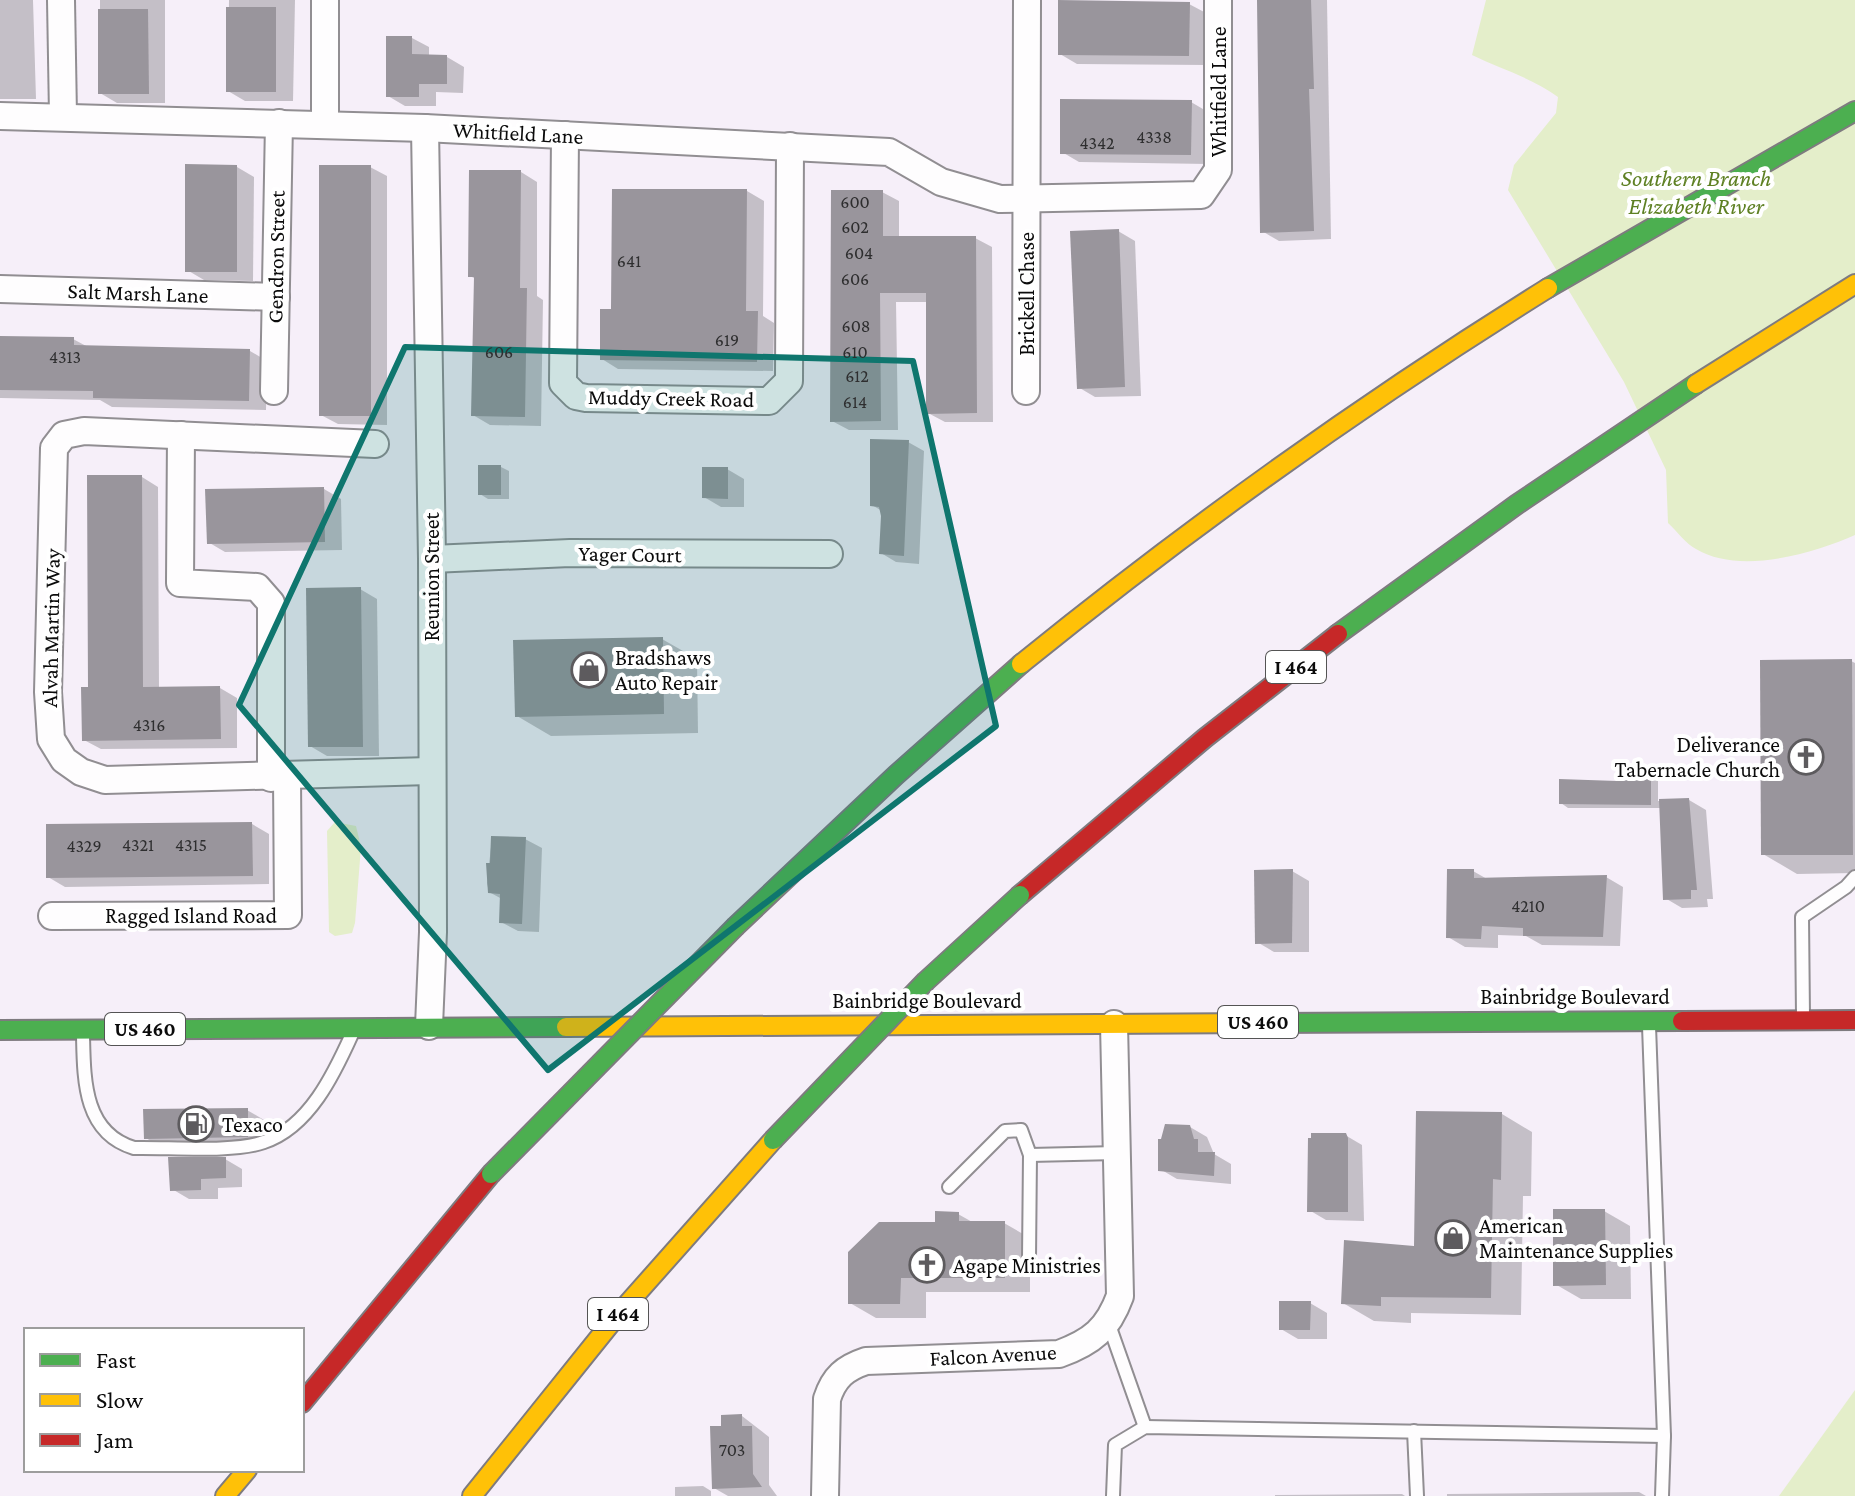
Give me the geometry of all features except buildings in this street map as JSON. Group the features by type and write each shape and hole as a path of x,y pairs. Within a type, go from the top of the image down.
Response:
{"main road":[{"path":"304,1401 491,1174 736,926 953,725 1059,633 1264,477 1498,320 1678,209 1855,111"},
{"name":"I 464","path":"472,1496 615,1318 773,1140 926,981 1020,895 1187,753 1318,649 1585,457 1681,392 1855,284"},
{"name":"Bainbridge Boulevard","path":"0,1030 1855,1020"},
{"path":"225,1496 245,1472"}],"street":[{"path":"61,0 63,115"},
{"path":"325,0 325,124"},
{"path":"1025,197 1027,0"},
{"name":"Whitfield Lane","path":"0,116 63,115 425,128 889,152 941,182 1000,199 1201,195 1218,170 1218,0"},
{"name":"Gendron Street","path":"274,391 279,123"},
{"name":"Reunion Street","path":"425,128 432,559 430,771 433,932 429,1026"},
{"name":"Muddy Creek Road","path":"565,135 563,383 576,396 586,398 769,401 789,381 790,146"},
{"name":"Brickell Chase","path":"1025,197 1026,391"},
{"name":"Salt Marsh Lane","path":"0,289 276,297"},
{"name":"Alvah Martin Way","path":"375,444 84,431 64,435 54,448 48,692 51,739 64,760 81,772 105,780 430,771"},
{"name":"Ragged Island Road","path":"52,916 288,915 271,603 257,587 180,583 181,435"},
{"name":"Yager Court","path":"432,559 570,553 829,554"},
{"path":"1108,1322 1120,1296 1114,1024"},
{"name":"Falcon Avenue","path":"825,1496 827,1399 830,1387 847,1368 866,1361 1059,1354 1085,1344 1108,1322"}],"lane":[{"path":"1803,1019 1802,917 1846,887 1855,877"},
{"path":"1649,1019 1664,1436 1662,1496"},
{"path":"83,1029 84,1065 97,1125 116,1143 134,1148 244,1145 278,1136 295,1123 320,1094 355,1027"},
{"path":"949,1187 1005,1131 1021,1130 1030,1155 1029,1258"},
{"path":"1030,1155 1117,1153"},
{"path":"1108,1322 1145,1427"},
{"path":"1113,1496 1115,1445 1145,1427 1664,1436"},
{"path":"1414,1431 1417,1496"}],"highlighted area":[{"path":"405,347 913,361 996,726 548,1070 239,705"}],"water":[{"name":"Southern Branch Elizabeth River","path":"1486,0 1855,0 1855,535 1797,555 1754,561 1733,560 1713,557 1696,549 1668,523 1666,470 1624,382 1508,190 1514,165 1556,113 1558,97 1527,79 1472,55"},
{"path":"335,822 356,826 361,847 355,923 352,933 335,936 329,932 327,831"},
{"path":"1855,1390 1855,1496 1779,1496"}],"traffic: fast":[{"path":"1548,288 1855,111"},
{"path":"1338,634 1516,505 1696,384"},
{"path":"736,926 896,775 1021,664"},
{"path":"773,1140 926,981 1020,895"},
{"path":"491,1174 736,926"},
{"path":"1263,1023 1682,1021"},
{"path":"0,1030 566,1027"}],"traffic: slow":[{"path":"1696,384 1855,284"},
{"path":"1021,664 1213,515 1345,421 1548,288"},
{"path":"566,1027 1263,1023"},
{"path":"472,1496 615,1318 773,1140"},
{"path":"225,1496 245,1472"}],"traffic: jam":[{"path":"1020,895 1205,738 1338,634"},
{"path":"1682,1021 1855,1020"},
{"path":"304,1401 491,1174"}],"place":[{"name":"Bradshaws Auto Repair","path":"589,670"},
{"name":"Deliverance Tabernacle Church","path":"1806,757"},
{"name":"Texaco","path":"196,1124"},
{"name":"American Maintenance Supplies","path":"1453,1238"},
{"name":"Agape Ministries","path":"927,1265"}]}
